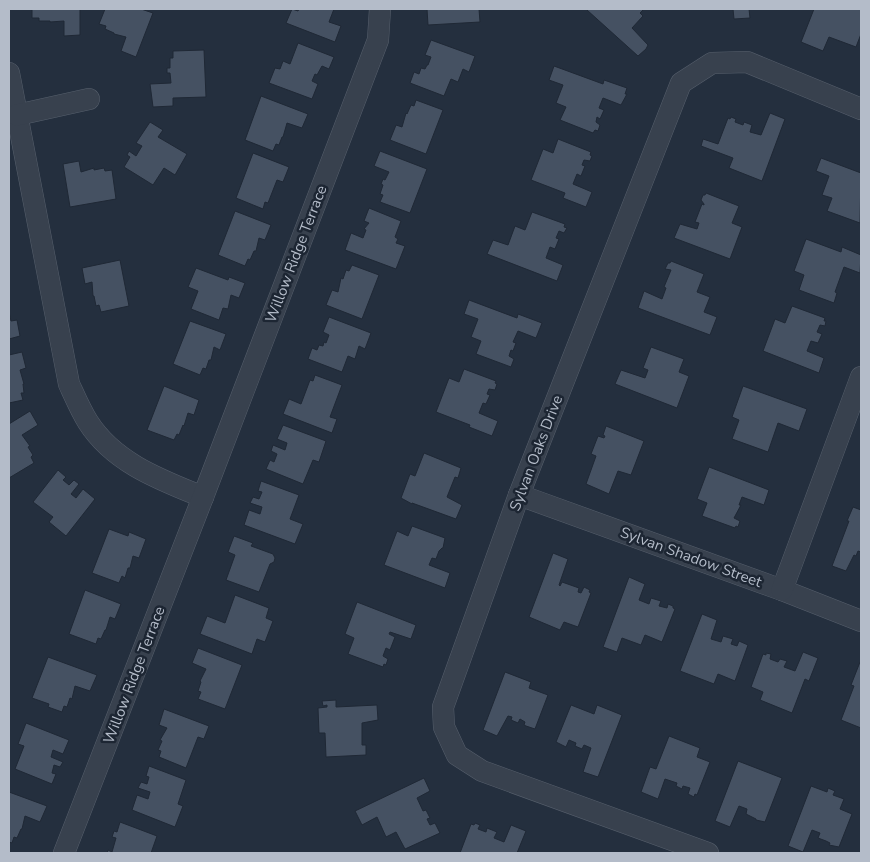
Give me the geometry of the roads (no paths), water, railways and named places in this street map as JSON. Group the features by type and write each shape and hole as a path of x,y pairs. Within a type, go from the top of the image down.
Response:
{"street":[{"name":"Willow Ridge Terrace","path":"64,853 204,497 378,40 380,9"},
{"name":"Sylvan Oaks Drive","path":"708,853 482,771 457,755 444,727 443,707 519,495 681,84 712,63 746,62 861,109"},
{"path":"9,73 69,384 88,422 109,448 150,475 204,497"},
{"path":"17,115 89,99"},
{"path":"782,590 861,377"},
{"name":"Sylvan Shadow Street","path":"519,495 782,590 861,621"}]}
